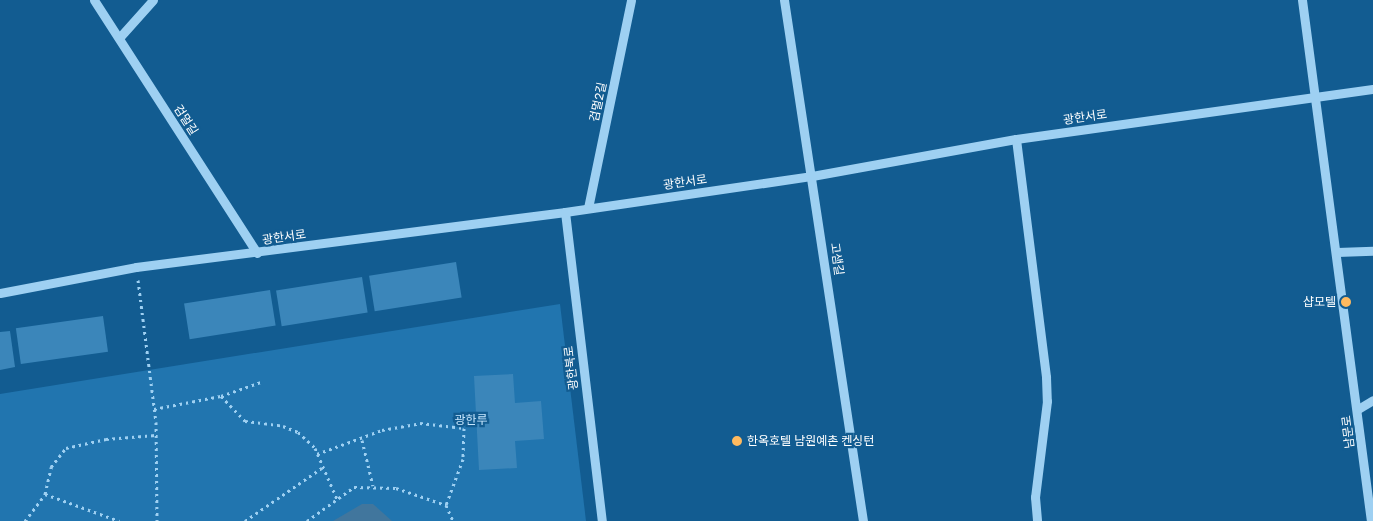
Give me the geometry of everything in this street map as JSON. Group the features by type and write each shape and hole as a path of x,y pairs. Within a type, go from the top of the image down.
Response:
{"street":[{"name":"검멀길","path":"94,0 257,253"},
{"path":"119,38 153,0"},
{"name":"검멀2길","path":"588,208 631,0"},
{"name":"고샘길","path":"784,0 863,521"},
{"name":"남문로","path":"1302,0 1313,96 1337,252 1358,409 1371,521"},
{"name":"광한서로","path":"0,293 136,267 566,212 812,176 1016,139 1373,89"},
{"path":"1016,139 1047,401 1038,458 1037,521"},
{"name":"광한북로","path":"566,212 602,521"},
{"path":"1337,252 1373,252"},
{"path":"1358,409 1373,400"}],"path":[{"path":"136,267 154,409 157,521"},
{"path":"154,409 221,396 261,382"},
{"path":"221,396 245,421 283,426 298,432 317,454 336,499"},
{"path":"317,454 362,440 382,430 420,423 464,428 462,459 446,505 453,521"},
{"path":"25,521 44,494 51,467 66,448 106,439 156,435"},
{"path":"362,440 373,486"},
{"path":"245,521 323,466"},
{"path":"307,521 354,487 396,488 446,505"},
{"path":"44,494 119,521"}],"green space":[{"name":"광한루","path":"560,304 586,521 0,521 0,394"}],"shaded area":[{"path":"362,504 373,504 392,521 333,521"}],"building":[{"path":"456,262 462,298 375,311 369,276"},
{"path":"362,277 368,313 282,326 276,291"},
{"path":"270,290 276,326 190,339 184,304"},
{"path":"103,316 108,352 21,364 16,328"},
{"path":"10,331 15,367 0,370 0,332"},
{"path":"513,374 515,403 541,401 544,439 515,441 517,468 479,470 474,376"}],"place":[{"name":"샵모텔","path":"1346,302"},
{"name":"한옥호텔 남원예촌 켄싱턴","path":"737,441"}]}
